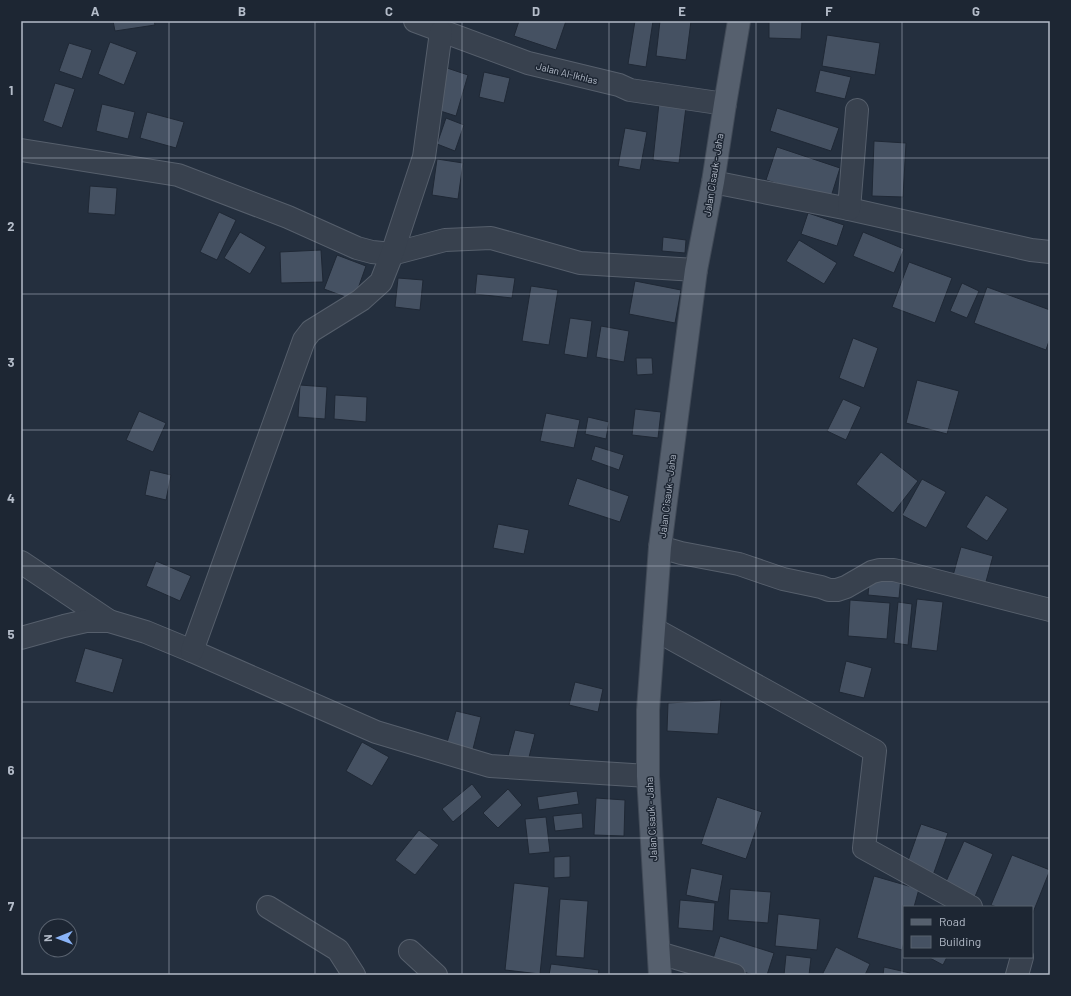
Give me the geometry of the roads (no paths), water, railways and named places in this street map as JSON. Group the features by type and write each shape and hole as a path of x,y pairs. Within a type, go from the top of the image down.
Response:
{"main road":[{"name":"Jalan Cisauk - Jaha","path":"660,975 648,776 648,710 660,547 696,270 713,182 739,21"}],"street":[{"name":"Jalan Al-Ikhlas","path":"415,21 441,32 528,63 619,85 630,90 725,104"},
{"path":"192,651 304,340 310,332 361,300 381,282 392,254 424,157 441,32"},
{"path":"849,209 857,110"},
{"path":"21,150 178,175 288,216 357,248 372,252 392,254 445,240 491,238 580,263 696,270"},
{"path":"713,182 849,209 1031,250 1050,252"},
{"path":"660,547 680,553 738,564 796,583 821,587 829,590 837,590 846,587 872,572 880,570 894,570 1050,610"},
{"path":"21,562 109,621 146,632 192,651 376,732 490,766 648,776"},
{"path":"21,638 78,623 109,621"},
{"path":"654,630 875,751 864,848 969,906"},
{"path":"268,908 338,950 354,975"},
{"path":"410,951 436,975"},
{"path":"659,953 734,975"},
{"path":"1017,975 1022,958"}]}
